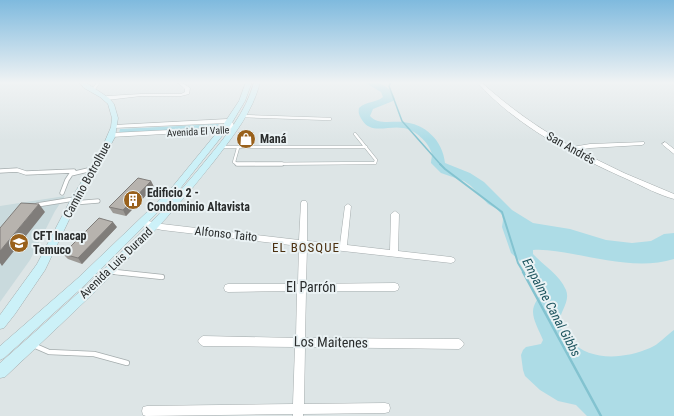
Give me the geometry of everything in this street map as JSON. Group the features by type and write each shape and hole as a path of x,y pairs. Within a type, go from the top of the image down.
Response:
{"street":[{"name":"Camino Botrolhue","path":"0,324 40,268 74,201 115,127 115,117 109,101"},
{"name":"Avenida Luis Durand","path":"0,372 108,271 154,226 182,195 221,147 241,101"},
{"name":"Avenida Luis Durand","path":"0,354 82,281 144,222 184,180 223,130 242,116 250,101"},
{"name":"San Andrés","path":"502,101 533,127 572,149 618,173 674,197"},
{"name":"Avenida El Valle","path":"115,127 231,125"},
{"name":"Avenida El Valle","path":"111,135 223,130"},
{"path":"572,149 590,146 642,143"},
{"path":"665,144 674,152"},
{"path":"298,413 304,203"},
{"path":"343,247 348,206"},
{"path":"394,254 395,214"},
{"name":"Alfonso Taito","path":"144,222 154,226 451,260"},
{"name":"El Parrón","path":"228,288 395,287"},
{"name":"Los Maitenes","path":"203,340 459,344"},
{"path":"146,411 185,413 298,413 385,408"}],"lane":[{"path":"242,116 330,119"},
{"path":"238,148 234,162 237,164 374,164 376,160 355,134"},
{"path":"221,147 366,147"},
{"path":"0,170 17,170 26,173 92,169"},
{"path":"62,193 69,174 74,171"},
{"path":"33,206 74,201 98,201"},
{"path":"108,271 162,278"},
{"path":"31,344 37,348 49,352 94,354 111,357 127,363"}],"shaded area":[{"path":"373,101 392,101 373,109 370,116 377,121 410,123 425,130 441,147 445,163 470,173 484,182 512,210 533,223 570,229 606,240 632,243 651,241 664,234 674,233 674,259 662,262 637,263 611,261 543,250 533,250 533,254 563,284 566,290 567,299 560,320 561,329 570,340 587,352 597,355 619,356 640,352 653,347 674,330 674,416 587,416 576,405 558,401 540,390 525,376 521,355 523,350 526,347 541,344 543,340 533,314 534,306 544,286 541,280 511,253 502,227 502,215 497,209 488,204 471,186 464,181 441,173 431,163 432,154 428,145 412,131 398,127 375,128 366,125 359,115 359,108"},
{"path":"219,124 216,128 119,133 120,129"},
{"name":"CFT Inacap Temuco","path":"65,196 55,211 30,260 0,302 0,206"}],"building":[{"path":"138,178 151,181 123,210 109,207"},
{"path":"21,203 39,204 0,251 0,228"},
{"path":"99,218 113,222 78,258 63,254"}],"waterway":[{"name":"Empalme Canal Gibbs","path":"395,101 402,121 441,165"},
{"name":"Empalme Canal Gibbs","path":"441,165 502,212 518,263 524,273"},
{"name":"Empalme Canal Gibbs","path":"523,272 601,416"}],"place":[{"name":"Maná","path":"246,139"},
{"name":"Edificio 2 - Condominio Altavista","path":"133,200"},
{"name":"CFT Inacap Temuco","path":"19,243"}],"district":[{"name":"EL BOSQUE","path":"306,247"}]}
